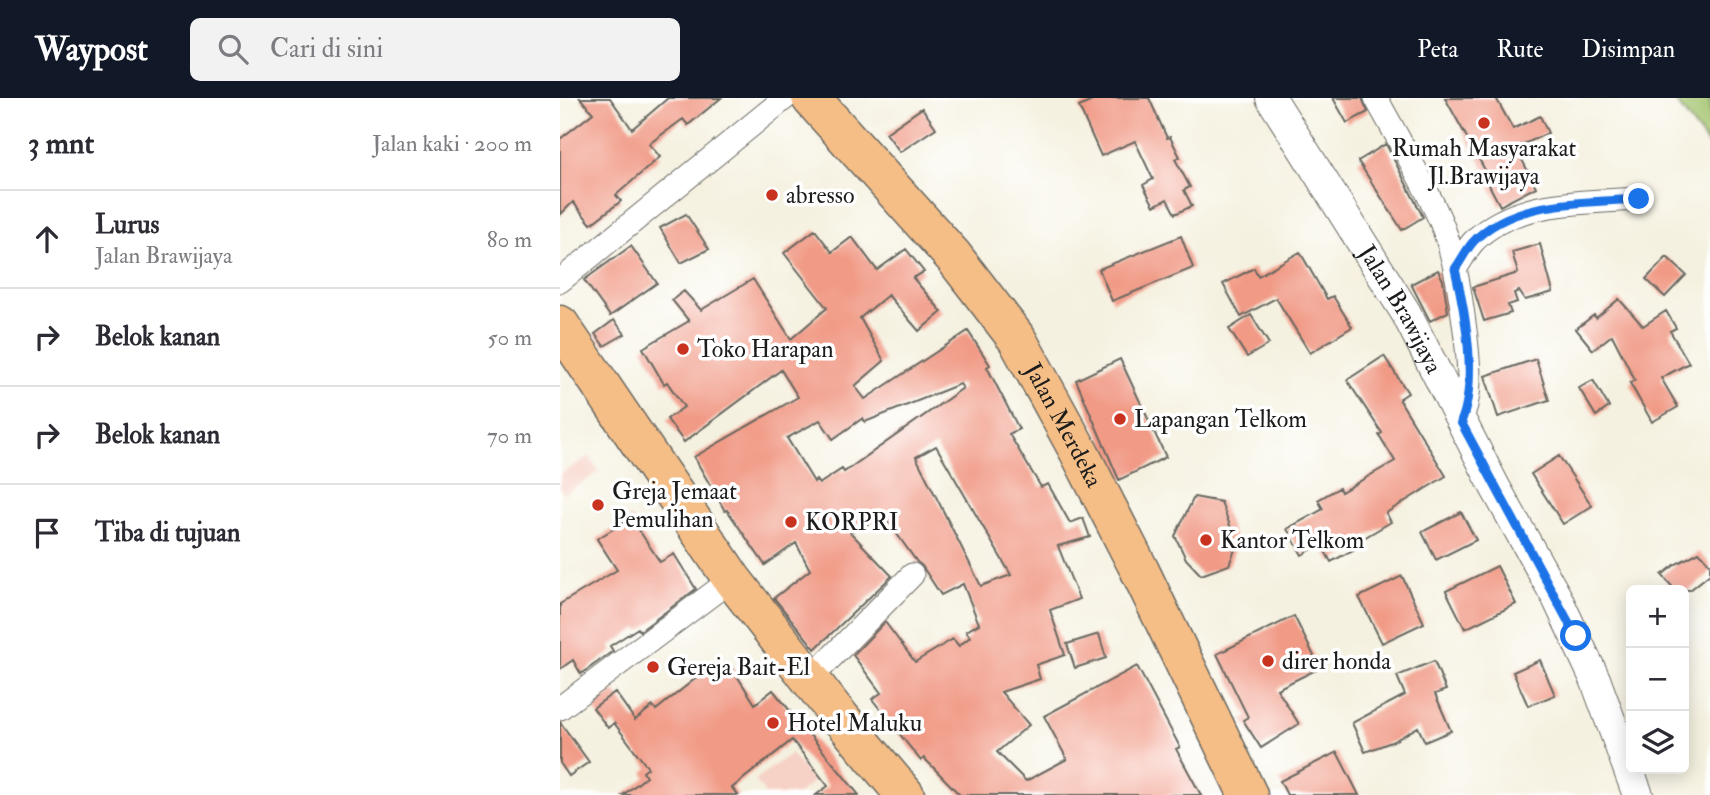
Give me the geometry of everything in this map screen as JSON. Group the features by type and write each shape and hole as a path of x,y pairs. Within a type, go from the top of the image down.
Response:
{"highway":[{"name":"Jalan Merdeka","path":"811,98 953,256 1017,339 1121,534 1248,795"},
{"path":"560,325 732,579 905,795"}],"street":[{"path":"560,282 785,98"},
{"name":"Jalan Brawijaya","path":"1271,98 1406,313 1576,636 1610,717 1638,795"},
{"path":"1376,98 1441,221 1455,269 1469,365 1469,394 1461,422"},
{"path":"1455,269 1474,242 1502,221 1538,208 1639,199"},
{"path":"810,679 912,575"},
{"path":"560,708 732,579"}],"shaded area":[{"path":"589,456 599,472 564,494 560,488 560,475"},
{"path":"791,753 813,782 797,795 766,795 755,780"}],"green space":[{"path":"1673,98 1710,98 1710,147"}],"building":[{"path":"580,98 610,98 632,129 668,98 721,98 688,125 683,119 649,144 660,157 616,195 621,201 591,224 573,202 560,215 560,139 593,113"},
{"path":"1098,98 1149,98 1167,138 1170,137 1180,157 1175,159 1190,187 1184,190 1192,206 1175,214 1167,199 1154,206 1143,185 1153,179 1135,141 1101,156 1079,107"},
{"path":"1333,98 1362,98 1368,112 1347,123"},
{"path":"1445,98 1496,98 1513,129 1540,116 1548,133 1517,150 1536,187 1500,206 1487,181 1490,179"},
{"path":"922,108 936,128 900,152 886,133"},
{"path":"1386,144 1423,217 1402,230 1358,161"},
{"path":"686,214 709,249 681,263 660,228"},
{"path":"815,230 832,252 852,237 877,270 906,249 924,272 913,278 942,312 919,331 888,295 860,318 884,361 855,386 865,399 968,331 990,365 987,367 1019,429 1009,434 1041,487 1048,484 1070,523 1083,518 1090,537 1058,546 1079,599 1050,610 1065,655 1036,665 1040,679 1001,692 1029,725 997,752 1026,781 1067,759 1044,716 1137,666 1180,747 1176,749 1201,795 960,795 924,758 921,761 872,699 881,693 853,655 885,622 915,662 953,639 959,646 970,637 966,631 979,624 963,584 941,595 884,516 850,532 892,576 815,649 774,598 810,570 796,543 765,565 727,510 725,511 694,457 798,397 781,370 684,442 667,419 684,407 667,382 664,384 643,348 689,321 672,300 684,291 701,310 753,279 791,339 827,308 784,253","holes":["960,384 963,388 844,472 842,469 819,484 816,480 814,482 787,438 820,420 833,439 863,418 865,422","936,446 1011,575 981,586 916,457"]},
{"path":"1181,236 1193,268 1112,301 1099,269"},
{"path":"1540,244 1553,292 1525,300 1519,291 1514,293 1517,302 1508,305 1511,313 1484,321 1473,287 1518,273 1512,252"},
{"path":"631,246 657,283 610,316 584,280"},
{"path":"1300,252 1327,299 1333,296 1352,327 1310,353 1276,298 1241,317 1223,284 1254,268 1258,276"},
{"path":"1667,257 1686,275 1665,297 1646,279"},
{"path":"1438,270 1443,280 1448,312 1430,321 1411,284"},
{"path":"1619,299 1643,326 1666,311 1676,328 1670,331 1689,363 1661,378 1678,407 1652,422 1630,383 1635,380 1612,335 1593,350 1576,329 1594,315 1596,318"},
{"path":"1251,315 1269,344 1247,357 1229,329"},
{"path":"614,320 625,334 604,346 595,334"},
{"path":"1384,356 1408,393 1399,399 1446,476 1386,513 1391,522 1352,545 1355,549 1331,562 1321,544 1302,555 1287,529 1323,509 1318,500 1339,488 1341,492 1395,461 1379,435 1382,433 1347,380"},
{"name":"Lapangan Telkom","path":"1120,359 1166,457 1119,480 1076,380"},
{"path":"1536,359 1549,400 1498,417 1485,376"},
{"path":"1593,380 1609,407 1596,416 1579,388"},
{"path":"1559,456 1592,506 1563,524 1531,474"},
{"name":"Kantor Telkom","path":"1194,497 1221,502 1237,544 1229,565 1201,575 1186,559 1175,536"},
{"path":"1461,512 1476,540 1436,560 1422,532"},
{"path":"631,518 660,562 674,554 696,589 640,631 638,628 610,646 613,651 581,674 573,660 560,669 560,604 617,570 597,539"},
{"path":"1699,552 1710,564 1710,574 1690,590 1689,585 1671,585 1662,575"},
{"path":"1497,566 1516,604 1465,629 1446,591"},
{"path":"1402,576 1424,623 1382,643 1359,597"},
{"name":"direr honda","path":"1294,616 1320,668 1277,689 1299,724 1261,748 1243,720 1248,717 1217,654"},
{"path":"1099,634 1106,658 1075,668 1067,644"},
{"path":"1540,660 1555,695 1528,706 1513,672"},
{"path":"1434,661 1446,690 1435,694 1451,731 1425,742 1418,727 1394,741 1365,752 1352,723 1405,695 1397,676"},
{"path":"710,667 718,678 732,668 755,704 773,690 859,795 816,795 828,786 792,740 732,788 738,795 623,795 646,777 643,772 648,768 614,723 608,728 593,708 615,692 635,720 653,706 656,710"},
{"path":"560,722 589,762 569,776 560,763"},
{"path":"1337,752 1359,795 1287,795 1280,781"}],"place":[{"name":"Rumah Masyarakat Jl.Brawijaya","path":"1484,123"},
{"name":"abresso","path":"772,195"},
{"name":"Toko Harapan","path":"683,349"},
{"name":"Lapangan Telkom","path":"1120,419"},
{"name":"Greja Jemaat Pemulihan","path":"598,505"},
{"name":"KORPRI","path":"791,522"},
{"name":"Kantor Telkom","path":"1206,540"},
{"name":"direr honda","path":"1268,661"},
{"name":"Gereja Bait-El","path":"653,667"},
{"name":"Hotel Maluku","path":"773,723"}],"route":[{"path":"1576,636 1461,422 1469,394 1469,365 1455,269 1474,242 1502,221 1538,208 1639,199"}]}
